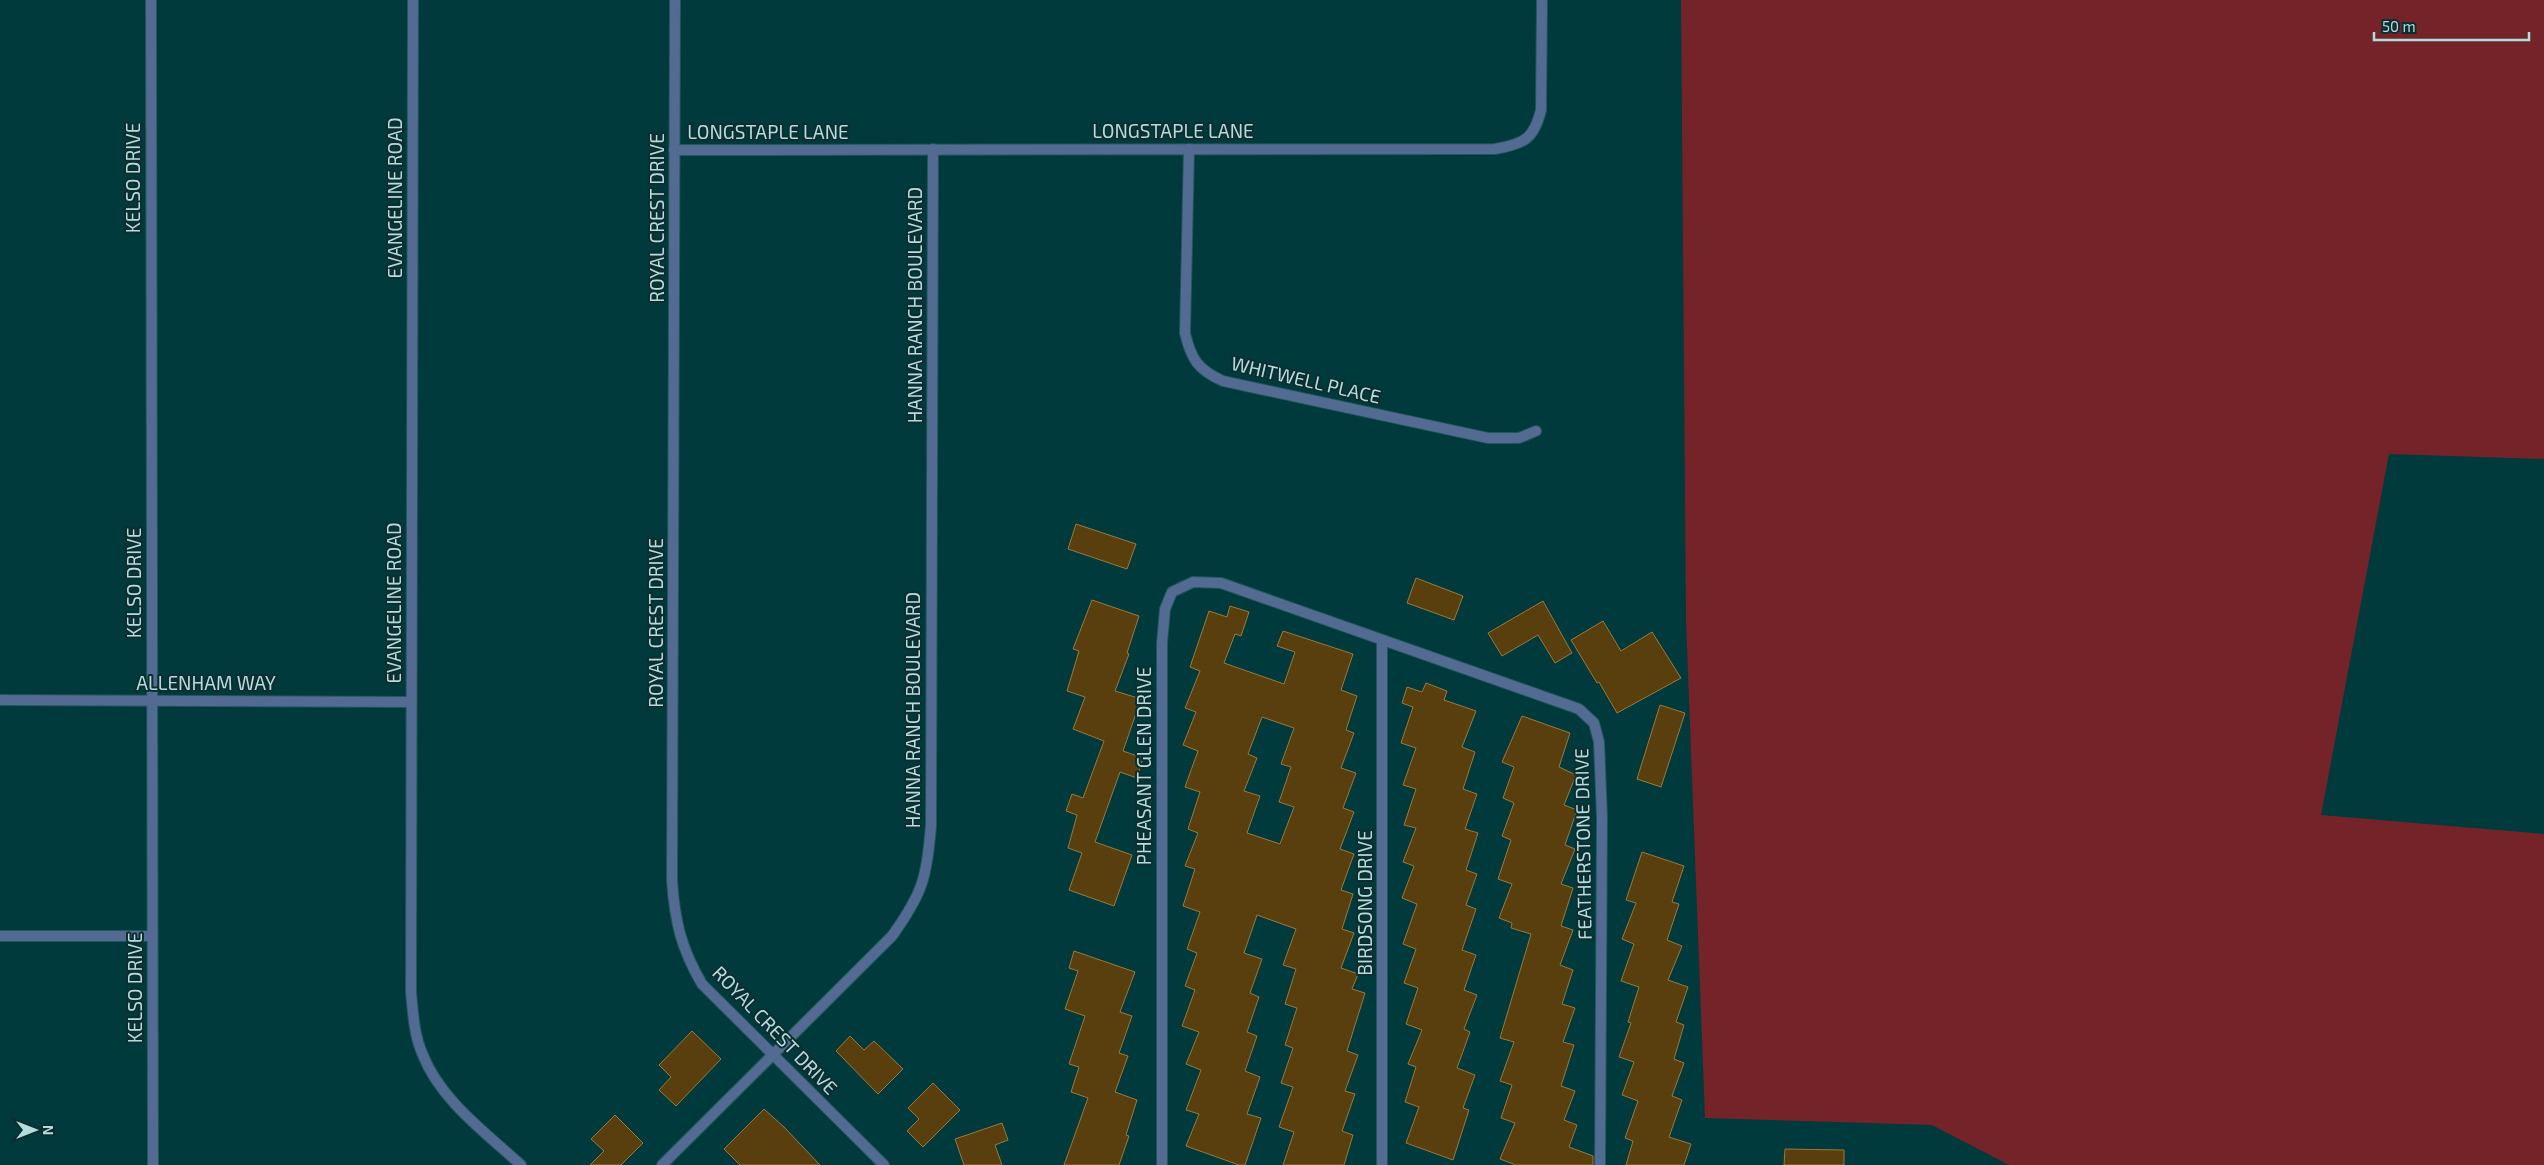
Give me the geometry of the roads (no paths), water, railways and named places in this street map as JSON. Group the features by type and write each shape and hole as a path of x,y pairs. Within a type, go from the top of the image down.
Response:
{"street":[{"name":"KELSO DRIVE","path":"151,0 152,1165"},
{"name":"EVANGELINE ROAD","path":"413,0 411,992 414,1026 429,1068 449,1098 521,1165"},
{"name":"ROYAL CREST DRIVE","path":"675,0 672,871 674,915 688,959 702,984 884,1165"},
{"name":"LONGSTAPLE LANE","path":"674,150 1495,149 1512,146 1527,139 1537,127 1541,110 1542,0"},
{"name":"WHITWELL PLACE","path":"1189,149 1185,333 1189,350 1196,363 1208,374 1223,381 1488,438 1519,438 1536,432"},
{"name":"HANNA RANCH BOULEVARD","path":"662,1165 775,1055 892,936 914,906 927,870 931,825 933,150"},
{"name":"PHEASANT GLEN DRIVE","path":"1162,1165 1162,643 1165,608 1172,592 1193,582 1221,583 1382,641"},
{"name":"BIRDSONG DRIVE","path":"1382,641 1382,1165"},
{"name":"FEATHERSTONE DRIVE","path":"1382,641 1579,709 1594,723 1600,742 1602,817 1600,1165"},
{"name":"ALLENHAM WAY","path":"0,700 411,702"},
{"path":"0,936 152,936"}]}
